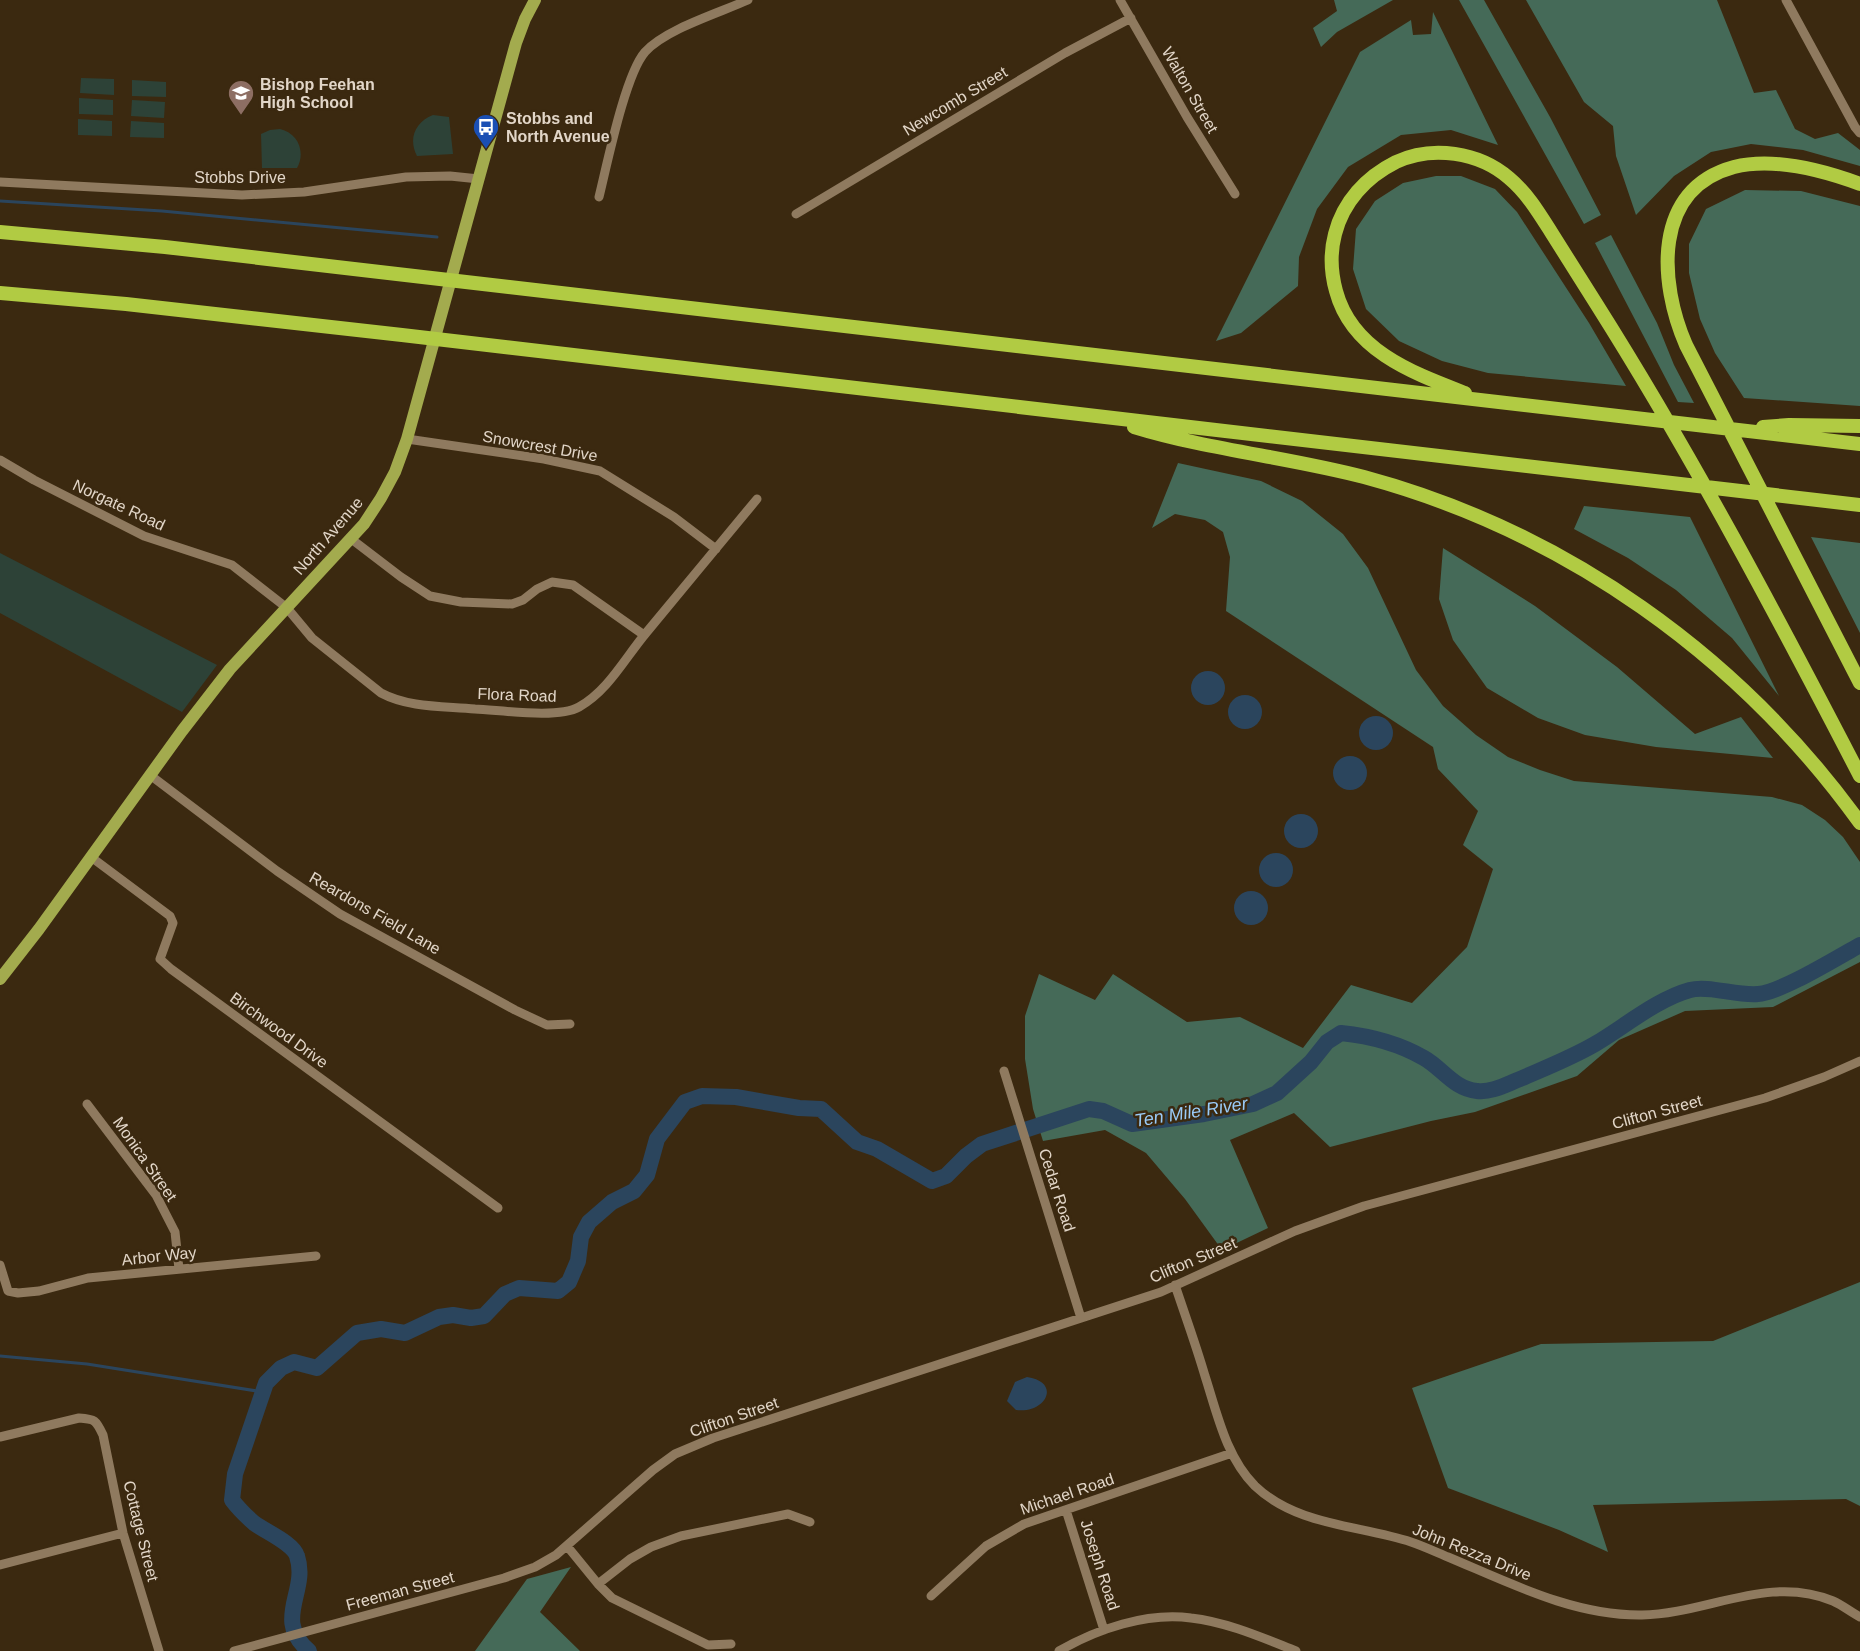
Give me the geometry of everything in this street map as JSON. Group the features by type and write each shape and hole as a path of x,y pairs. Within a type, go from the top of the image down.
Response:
{"highway":[{"path":"1484,400 1421,376 1383,354 1355,330 1338,298 1332,274 1332,249 1343,212 1367,181 1400,160 1437,153 1463,155 1493,167 1516,184 1531,202 1572,264 1721,515 1860,776"},
{"path":"1860,184 1802,168 1752,164 1728,170 1713,177 1693,192 1674,220 1667,244 1667,270 1671,296 1683,337 1860,683"},
{"path":"0,232 130,243 1860,444"},
{"path":"0,293 126,304 402,335 1860,505"},
{"path":"1101,417 1169,438 1274,457 1381,482 1448,504 1543,547 1632,600 1715,663 1789,736 1860,823"},
{"path":"1733,429 1789,425 1860,426"}],"main road":[{"name":"North Avenue","path":"0,980 230,669 364,524 384,493 395,472 406,439 516,43 535,0"}],"street":[{"path":"720,0 724,10"},
{"path":"599,197 621,111 633,74 645,52 672,33 748,0"},
{"name":"Walton Street","path":"1120,0 1234,194"},
{"path":"1786,0 1860,133"},
{"name":"Newcomb Street","path":"796,214 1056,58 1131,18"},
{"name":"Stobbs Drive","path":"0,182 243,195 304,192 406,177 450,176 479,179"},
{"name":"Snowcrest Drive","path":"406,439 544,459 600,471 674,517 716,549"},
{"name":"Norgate Road","path":"0,460 34,480 144,536 232,565 286,608"},
{"name":"Flora Road","path":"286,608 312,638 381,693 394,700 434,706 561,712 578,708 604,687 644,635 757,500"},
{"path":"350,538 430,596 461,602 512,604 552,582 573,585 644,635"},
{"name":"Reardons Field Lane","path":"150,775 277,871 340,914 515,1010 548,1025 570,1024"},
{"name":"Birchwood Drive","path":"91,857 170,916 173,923 160,959 171,969 498,1208"},
{"name":"Clifton Street","path":"567,1546 653,1470 675,1454 695,1445 1176,1285 1295,1231 1364,1206 1765,1098 1824,1077 1860,1061"},
{"name":"Cedar Road","path":"1004,1071 1029,1153 1043,1189 1081,1318"},
{"name":"Monica Street","path":"87,1104 160,1204 175,1232 179,1269"},
{"name":"Arbor Way","path":"0,1265 8,1290 18,1293 39,1291 88,1278 315,1256"},
{"name":"John Rezza Drive","path":"1176,1285 1221,1427 1232,1453 1255,1486 1279,1503 1310,1518 1410,1542 1514,1584 1591,1611 1618,1615 1670,1613 1770,1591 1801,1593 1832,1601 1860,1617"},
{"name":"Cottage Street","path":"0,1437 79,1418 93,1420 98,1424 103,1435 123,1533 159,1651"},
{"name":"Michael Road","path":"931,1596 986,1546 1024,1524 1232,1453"},
{"name":"Joseph Road","path":"1066,1510 1104,1630"},
{"path":"598,1584 630,1559 651,1547 681,1536 788,1514 810,1522"},
{"path":"0,1565 123,1533"},
{"path":"567,1546 612,1598 708,1645 731,1644"},
{"name":"Freeman Street","path":"234,1651 504,1578 535,1567 567,1546"},
{"path":"1059,1651 1104,1630 1156,1618 1189,1617 1219,1623 1290,1650"}],"green space":[{"path":"1334,0 1393,0 1337,32 1321,47 1313,28 1337,11"},
{"path":"1459,0 1484,0 1550,117 1601,215 1584,224"},
{"path":"1526,0 1717,0 1754,93 1776,90 1795,129 1815,139 1838,133 1860,150 1860,166 1803,150 1751,144 1711,152 1674,176 1636,215 1616,156 1613,126 1584,102"},
{"path":"1433,12 1498,145 1451,130 1401,135 1348,167 1317,209 1299,257 1298,286 1241,333 1216,341 1360,52 1411,20 1413,35 1431,34"},
{"path":"81,78 114,79 114,95 80,93"},
{"path":"132,80 166,82 166,97 132,96"},
{"path":"79,98 113,100 113,115 79,114"},
{"path":"132,100 165,102 164,118 131,116"},
{"path":"433,115 449,117 453,154 417,156 413,137 422,122"},
{"path":"78,119 112,121 112,136 78,135"},
{"path":"131,121 164,123 164,138 130,137"},
{"path":"280,129 296,139 299,144 300,162 297,168 262,168 261,134"},
{"path":"1436,176 1461,176 1495,189 1517,212 1589,323 1626,386 1488,373 1442,361 1399,341 1366,309 1353,269 1356,229 1375,201 1403,183"},
{"path":"1745,190 1801,191 1860,206 1860,406 1744,398 1715,353 1700,319 1689,273 1689,244 1706,209"},
{"path":"1611,235 1657,323 1674,365 1694,403 1678,402 1595,243"},
{"path":"1178,463 1261,481 1302,501 1343,534 1368,568 1416,670 1443,706 1476,735 1508,757 1574,781 1772,797 1802,805 1825,820 1843,837 1860,862 1860,962 1773,1007 1685,1011 1619,1040 1577,1076 1475,1112 1330,1147 1294,1113 1230,1140 1268,1228 1222,1250 1185,1199 1146,1153 1105,1130 1043,1141 1033,1109 1025,1059 1025,1016 1039,974 1095,1000 1113,974 1187,1022 1240,1017 1303,1048 1351,985 1412,1003 1467,947 1493,869 1463,845 1478,811 1438,769 1433,747 1226,611 1230,557 1223,532 1205,520 1175,514 1152,528"},
{"path":"1584,506 1690,517 1779,696 1732,638 1676,590 1628,558 1574,529"},
{"path":"1811,537 1860,543 1860,633"},
{"path":"1443,548 1535,606 1617,667 1695,734 1741,717 1773,758 1656,747 1585,735 1538,718 1487,688 1453,640 1439,599"},
{"path":"0,553 217,665 182,712 0,613"},
{"path":"1860,1282 1860,1506 1846,1499 1593,1505 1608,1552 1559,1530 1448,1488 1412,1388 1541,1344 1713,1341"},
{"path":"571,1567 540,1612 580,1651 475,1651 527,1579"}],"water":[{"path":"1208,671 1220,676 1225,688 1220,700 1208,705 1196,700 1191,688 1196,676"},
{"path":"1245,695 1257,700 1262,712 1257,724 1245,729 1233,724 1228,712 1233,700"},
{"path":"1376,716 1388,721 1393,733 1388,745 1376,750 1364,745 1359,733 1364,721"},
{"path":"1350,756 1362,761 1367,773 1362,785 1350,790 1338,785 1333,773 1338,761"},
{"path":"1301,814 1313,819 1318,831 1313,843 1301,848 1289,843 1284,831 1289,819"},
{"path":"1276,853 1288,858 1293,870 1288,882 1276,887 1264,882 1259,870 1264,858"},
{"path":"1251,891 1263,896 1268,908 1263,920 1251,925 1239,920 1234,908 1239,896"},
{"path":"1027,1377 1038,1380 1044,1385 1047,1391 1046,1397 1035,1407 1016,1410 1007,1401 1015,1382"}],"waterway":[{"path":"0,201 162,211 437,237"},
{"name":"Ten Mile River","path":"309,1651 298,1639 293,1628 292,1616 299,1582 297,1556 285,1542 254,1523 232,1500 235,1474 266,1383 281,1368 294,1362 317,1368 357,1333 381,1329 405,1333 439,1317 484,1316 505,1294 519,1288 558,1291 569,1282 578,1261 581,1237 589,1222 612,1202 634,1191 647,1175 657,1139 685,1102 702,1096 736,1097 799,1108 821,1109 857,1142 877,1149 932,1181 946,1176 982,1144 1089,1109 1103,1111 1132,1124 1204,1114 1253,1104 1277,1093 1311,1062 1327,1042 1341,1033 1373,1038 1404,1048 1431,1062 1455,1082 1469,1089 1477,1091 1493,1089 1586,1049 1678,994 1697,989 1750,994 1768,992 1824,966 1860,945"},
{"path":"0,1356 87,1364 263,1392"}],"place":[{"name":"Bishop Feehan High School","path":"241,116"},
{"name":"Stobbs and North Avenue","path":"486,150"}]}
